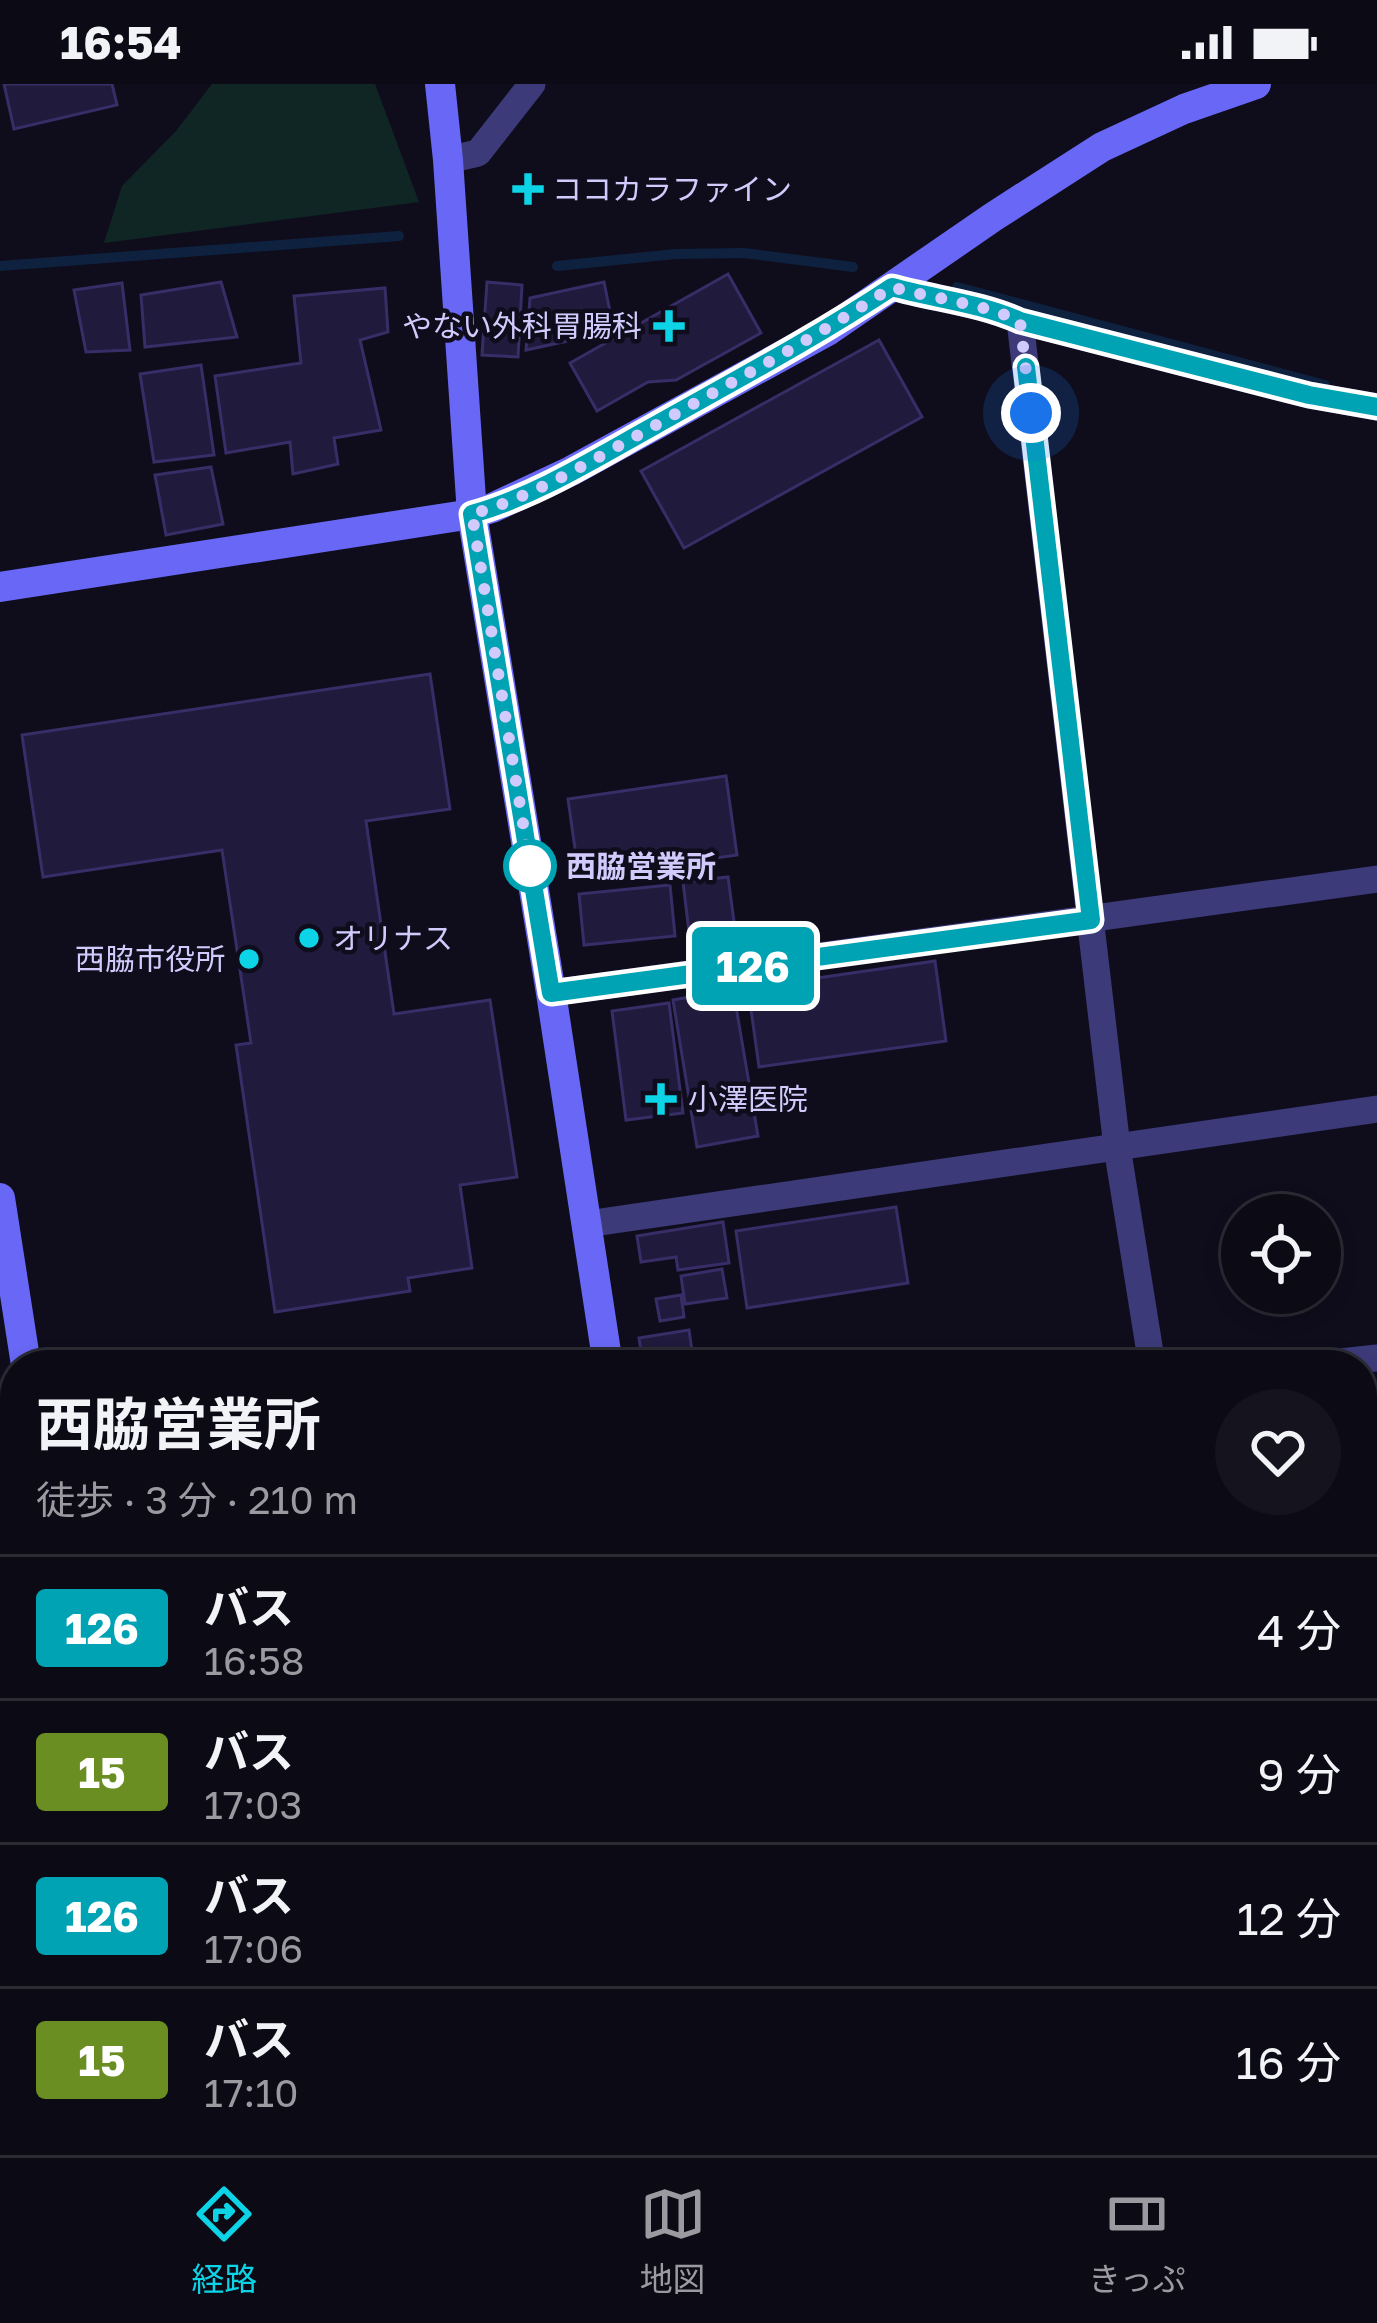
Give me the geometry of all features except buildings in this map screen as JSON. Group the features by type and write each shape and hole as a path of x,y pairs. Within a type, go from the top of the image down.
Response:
{"street":[{"path":"440,84 472,514 606,1350"},
{"path":"448,160 478,153 532,84"},
{"path":"0,587 492,508 591,460 829,330 1102,147 1256,84"},
{"path":"892,287 997,310 1020,321 1309,395 1377,407"},
{"path":"1020,321 1117,1147 1150,1350"},
{"path":"551,993 1377,879"},
{"path":"587,1224 1377,1109"},
{"path":"0,1198 24,1350"}],"green space":[{"path":"212,84 375,84 419,202 104,243 122,186 176,131"}],"waterway":[{"path":"0,266 399,236"},
{"path":"557,266 676,254 744,253 853,267"},
{"path":"957,287 1325,385"}],"bus line":[{"name":"126","path":"1026,367 1091,920 551,993 472,514 571,471 829,330 892,287 997,310 1020,321 1309,395 1377,407"}],"place":[{"name":"ココカラファイン","path":"528,189"},
{"name":"やない外科胃腸科","path":"669,326"},
{"name":"西脇営業所","path":"530,866"},
{"name":"オリナス","path":"309,938"},
{"name":"西脇市役所","path":"249,959"},
{"name":"小澤医院","path":"661,1099"}],"route":[{"path":"530,866 472,514 571,471 829,330 892,287 997,310 1020,321 1031,413"}]}
